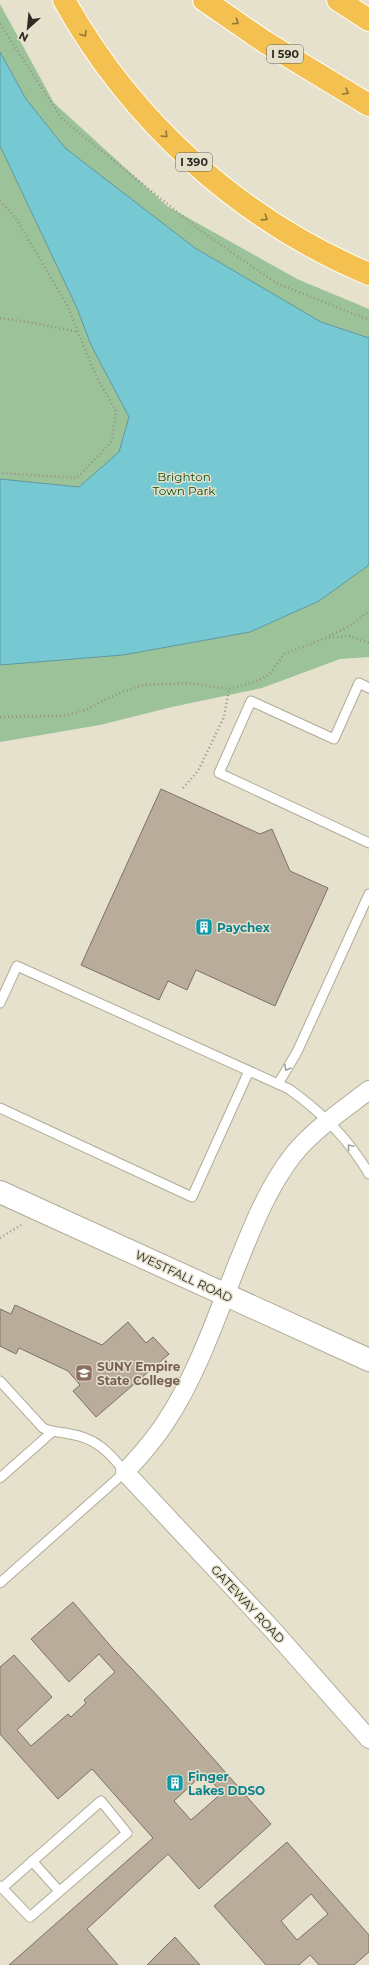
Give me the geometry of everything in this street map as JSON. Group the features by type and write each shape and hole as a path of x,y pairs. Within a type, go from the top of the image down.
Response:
{"highway":[{"name":"I 390","path":"64,0 88,40 124,89 143,112 186,156 233,195 283,229 329,255 369,274"},
{"name":"I 590","path":"204,0 265,42 369,105"},
{"path":"338,0 369,20"}],"street":[{"path":"125,1472 168,1420 194,1370 252,1226 280,1174 293,1155 308,1138 369,1090"},
{"name":"WESTFALL ROAD","path":"0,1192 369,1360"},
{"name":"GATEWAY ROAD","path":"125,1472 271,1628 369,1739"}],"lane":[{"path":"369,688 359,683 334,739 251,701 219,774 369,843"},
{"path":"278,1084 297,1052 369,894"},
{"path":"0,1003 17,966 289,1089 307,1102 328,1122 354,1152 369,1174"},
{"path":"0,1108 192,1197 249,1071"},
{"path":"0,1381 43,1428 52,1432 87,1437 110,1453 125,1472 0,1583"},
{"path":"0,1478 52,1432"},
{"path":"101,1801 127,1833 30,1917 1,1887 101,1801"},
{"path":"32,1861 60,1891"}],"path":[{"path":"0,24 62,119 195,226 276,283 369,320"},
{"path":"0,201 15,217 67,305 96,376 116,411 112,440 77,478 0,473"},
{"path":"0,318 79,332"},
{"path":"0,717 70,714 83,712 117,694 144,685 189,683 229,689 254,682 269,675 284,654 326,638 350,626 369,611"},
{"path":"326,638 350,636 369,643"},
{"path":"184,788 198,771 224,717 229,689"},
{"path":"0,1238 21,1225"}],"green space":[{"name":"Brighton Town Park","path":"0,4 54,103 167,206 297,279 369,309 369,657 340,659 262,688 172,707 100,725 0,742"}],"water":[{"name":"Brighton Town Park","path":"0,52 26,99 65,148 195,248 321,322 369,338 369,565 319,601 250,632 123,655 0,665 0,479 79,487 119,452 129,417 91,345 77,308 0,146"}],"building":[{"name":"Paychex","path":"161,789 260,834 272,829 290,871 328,888 275,1006 196,970 187,990 168,981 159,1000 81,965"},
{"path":"15,1305 102,1345 128,1322 146,1343 153,1337 169,1354 96,1417 73,1391 80,1385 68,1371 19,1348 16,1354 0,1346 0,1309 11,1314"},
{"name":"Finger Lakes DDSO","path":"73,1602 114,1650 166,1705 271,1824 199,1889 168,1854 87,1929 118,1965 9,1965 153,1838 92,1769 58,1799 0,1734 0,1667 14,1655 52,1697 17,1730 31,1746 68,1714 71,1717 86,1703 84,1700 115,1672 99,1654 69,1682 31,1639","holes":["204,1773 222,1793 191,1820 174,1801"]},
{"path":"287,1842 369,1935 369,1952 354,1965 319,1965 310,1955 299,1965 266,1965 214,1906","holes":["311,1894 328,1914 297,1940 281,1921"]},
{"path":"175,1937 200,1965 147,1965"}],"place":[{"name":"Paychex","path":"204,927"},
{"name":"SUNY Empire State College","path":"84,1373"},
{"name":"Finger Lakes DDSO","path":"175,1783"}]}
